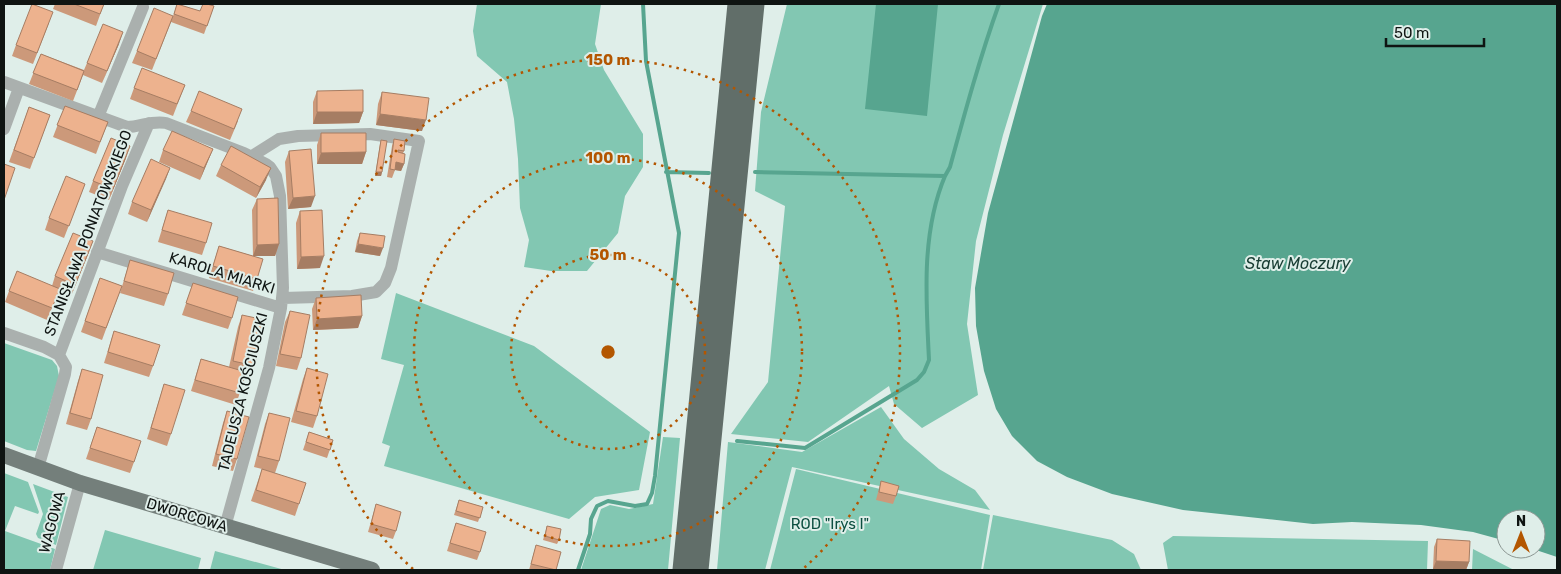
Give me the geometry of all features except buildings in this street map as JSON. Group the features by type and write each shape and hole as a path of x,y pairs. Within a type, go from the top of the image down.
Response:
{"highway":[{"path":"682,570 737,4"},
{"path":"699,570 755,4"}],"main road":[{"name":"DWORCOWA","path":"4,455 80,483 372,570"}],"street":[{"path":"98,117 143,7"},
{"name":"TADEUSZA KOŚCIUSZKI","path":"4,82 127,127 149,123 166,123 252,156 270,167 278,182 281,215 282,303 269,368 224,526"},
{"path":"4,129 19,88"},
{"name":"STANISŁAWA PONIATOWSKIEGO","path":"38,468 66,374 66,367 59,355 122,186 149,123"},
{"name":"KAROLA MIARKI","path":"97,252 282,303 376,292 385,283 391,268 419,141 370,134 298,136 279,139 252,156"},
{"path":"4,333 59,355"},
{"name":"WAGOWA","path":"56,570 80,483"}],"green space":[{"path":"477,4 601,4 595,44 604,70 643,134 643,167 625,196 618,233 587,271 551,271 524,267 529,240 520,208 514,119 507,82 477,56 473,31"},
{"path":"787,4 1043,4 1003,135 976,241 967,324 978,395 922,428 894,404 889,386 808,442 731,434 768,382 785,206 755,191 761,112"},
{"path":"396,293 534,346 650,432 639,490 595,497 569,519 384,466 390,446 382,443 404,365 381,359"},
{"path":"4,343 52,360 57,366 59,376 36,451 27,450 4,441"},
{"path":"881,407 904,439 939,469 975,490 990,510 792,467 765,570 717,570 728,442 802,452"},
{"path":"663,437 680,438 668,570 581,570 601,509 610,505 629,509 653,504"},
{"name":"ROD \"Irys I\"","path":"796,469 990,515 981,570 770,570"},
{"path":"4,473 28,482 39,512 38,514 15,506 5,531 55,549 50,570 4,570"},
{"path":"33,484 68,497 56,545 38,538 36,534 43,514"},
{"path":"993,515 1112,540 1134,554 1141,570 983,570"},
{"path":"105,530 201,558 198,570 93,570"},
{"path":"1173,536 1428,541 1427,570 1168,570 1163,543"},
{"path":"1473,549 1514,570 1472,570"},
{"path":"215,551 285,570 210,570"}],"water":[{"path":"876,4 938,4 927,116 865,109"},
{"name":"Staw Moczury","path":"1047,4 1557,4 1557,557 1546,553 1546,509 1496,509 1496,538 1473,532 1421,525 1352,522 1313,524 1183,510 1112,494 1067,477 1037,461 1012,436 996,409 984,371 976,326 975,288 988,213 1042,16"}],"waterway":[{"path":"578,570 590,534 591,519 597,506 608,501 635,506 647,504 652,493 655,476 679,233 646,61 643,4"},
{"path":"755,172 945,176 950,167 979,64 999,4"},
{"path":"666,172 709,173"},
{"path":"737,441 805,448 917,380 924,372 929,360 926,290 929,243 937,198 945,176"}]}
